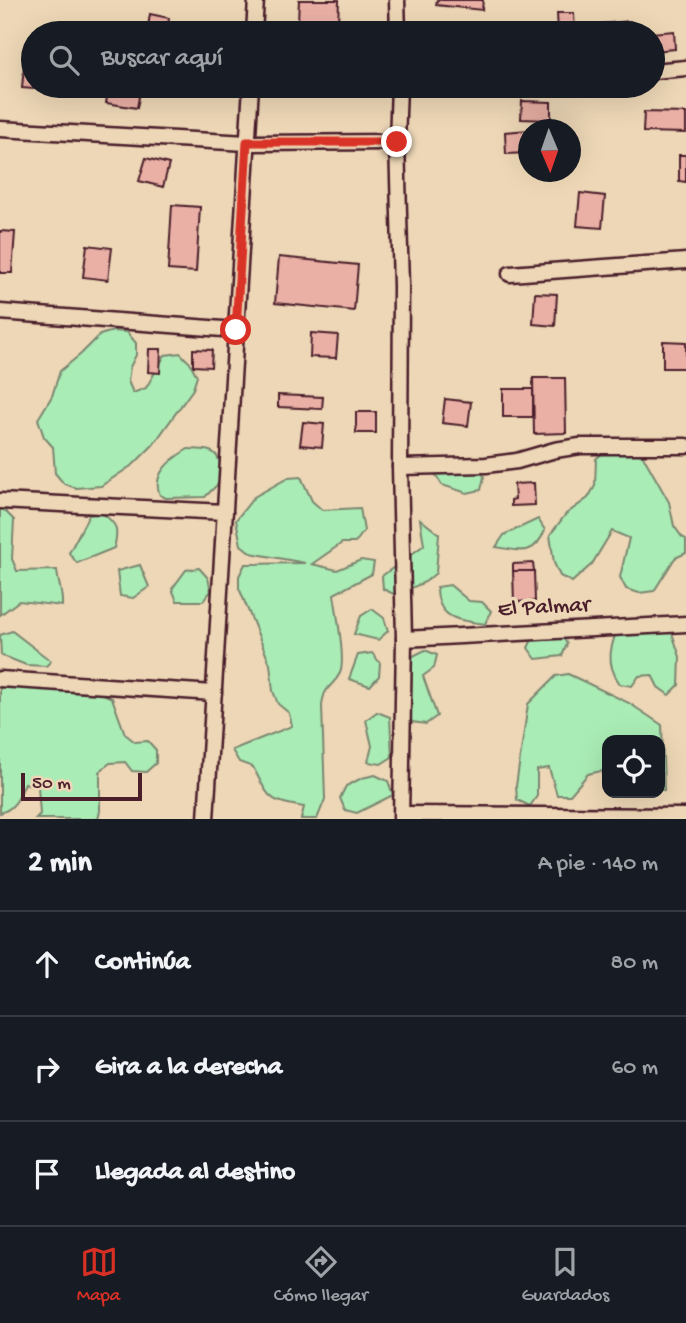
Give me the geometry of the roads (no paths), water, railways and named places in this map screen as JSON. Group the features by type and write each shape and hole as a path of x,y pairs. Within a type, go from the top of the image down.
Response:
{"street":[{"path":"255,21 256,0"},
{"path":"397,0 398,21"},
{"path":"665,70 686,68"},
{"path":"206,819 250,98"},
{"path":"399,98 400,467 404,639 402,816 686,816"},
{"path":"0,129 247,142 397,142"},
{"path":"510,274 686,261"},
{"path":"0,312 236,330"},
{"path":"400,467 486,465 517,461 580,446 686,446"},
{"path":"0,501 225,512"},
{"name":"El Palmar","path":"404,639 686,624"},
{"path":"0,680 214,693"}]}
